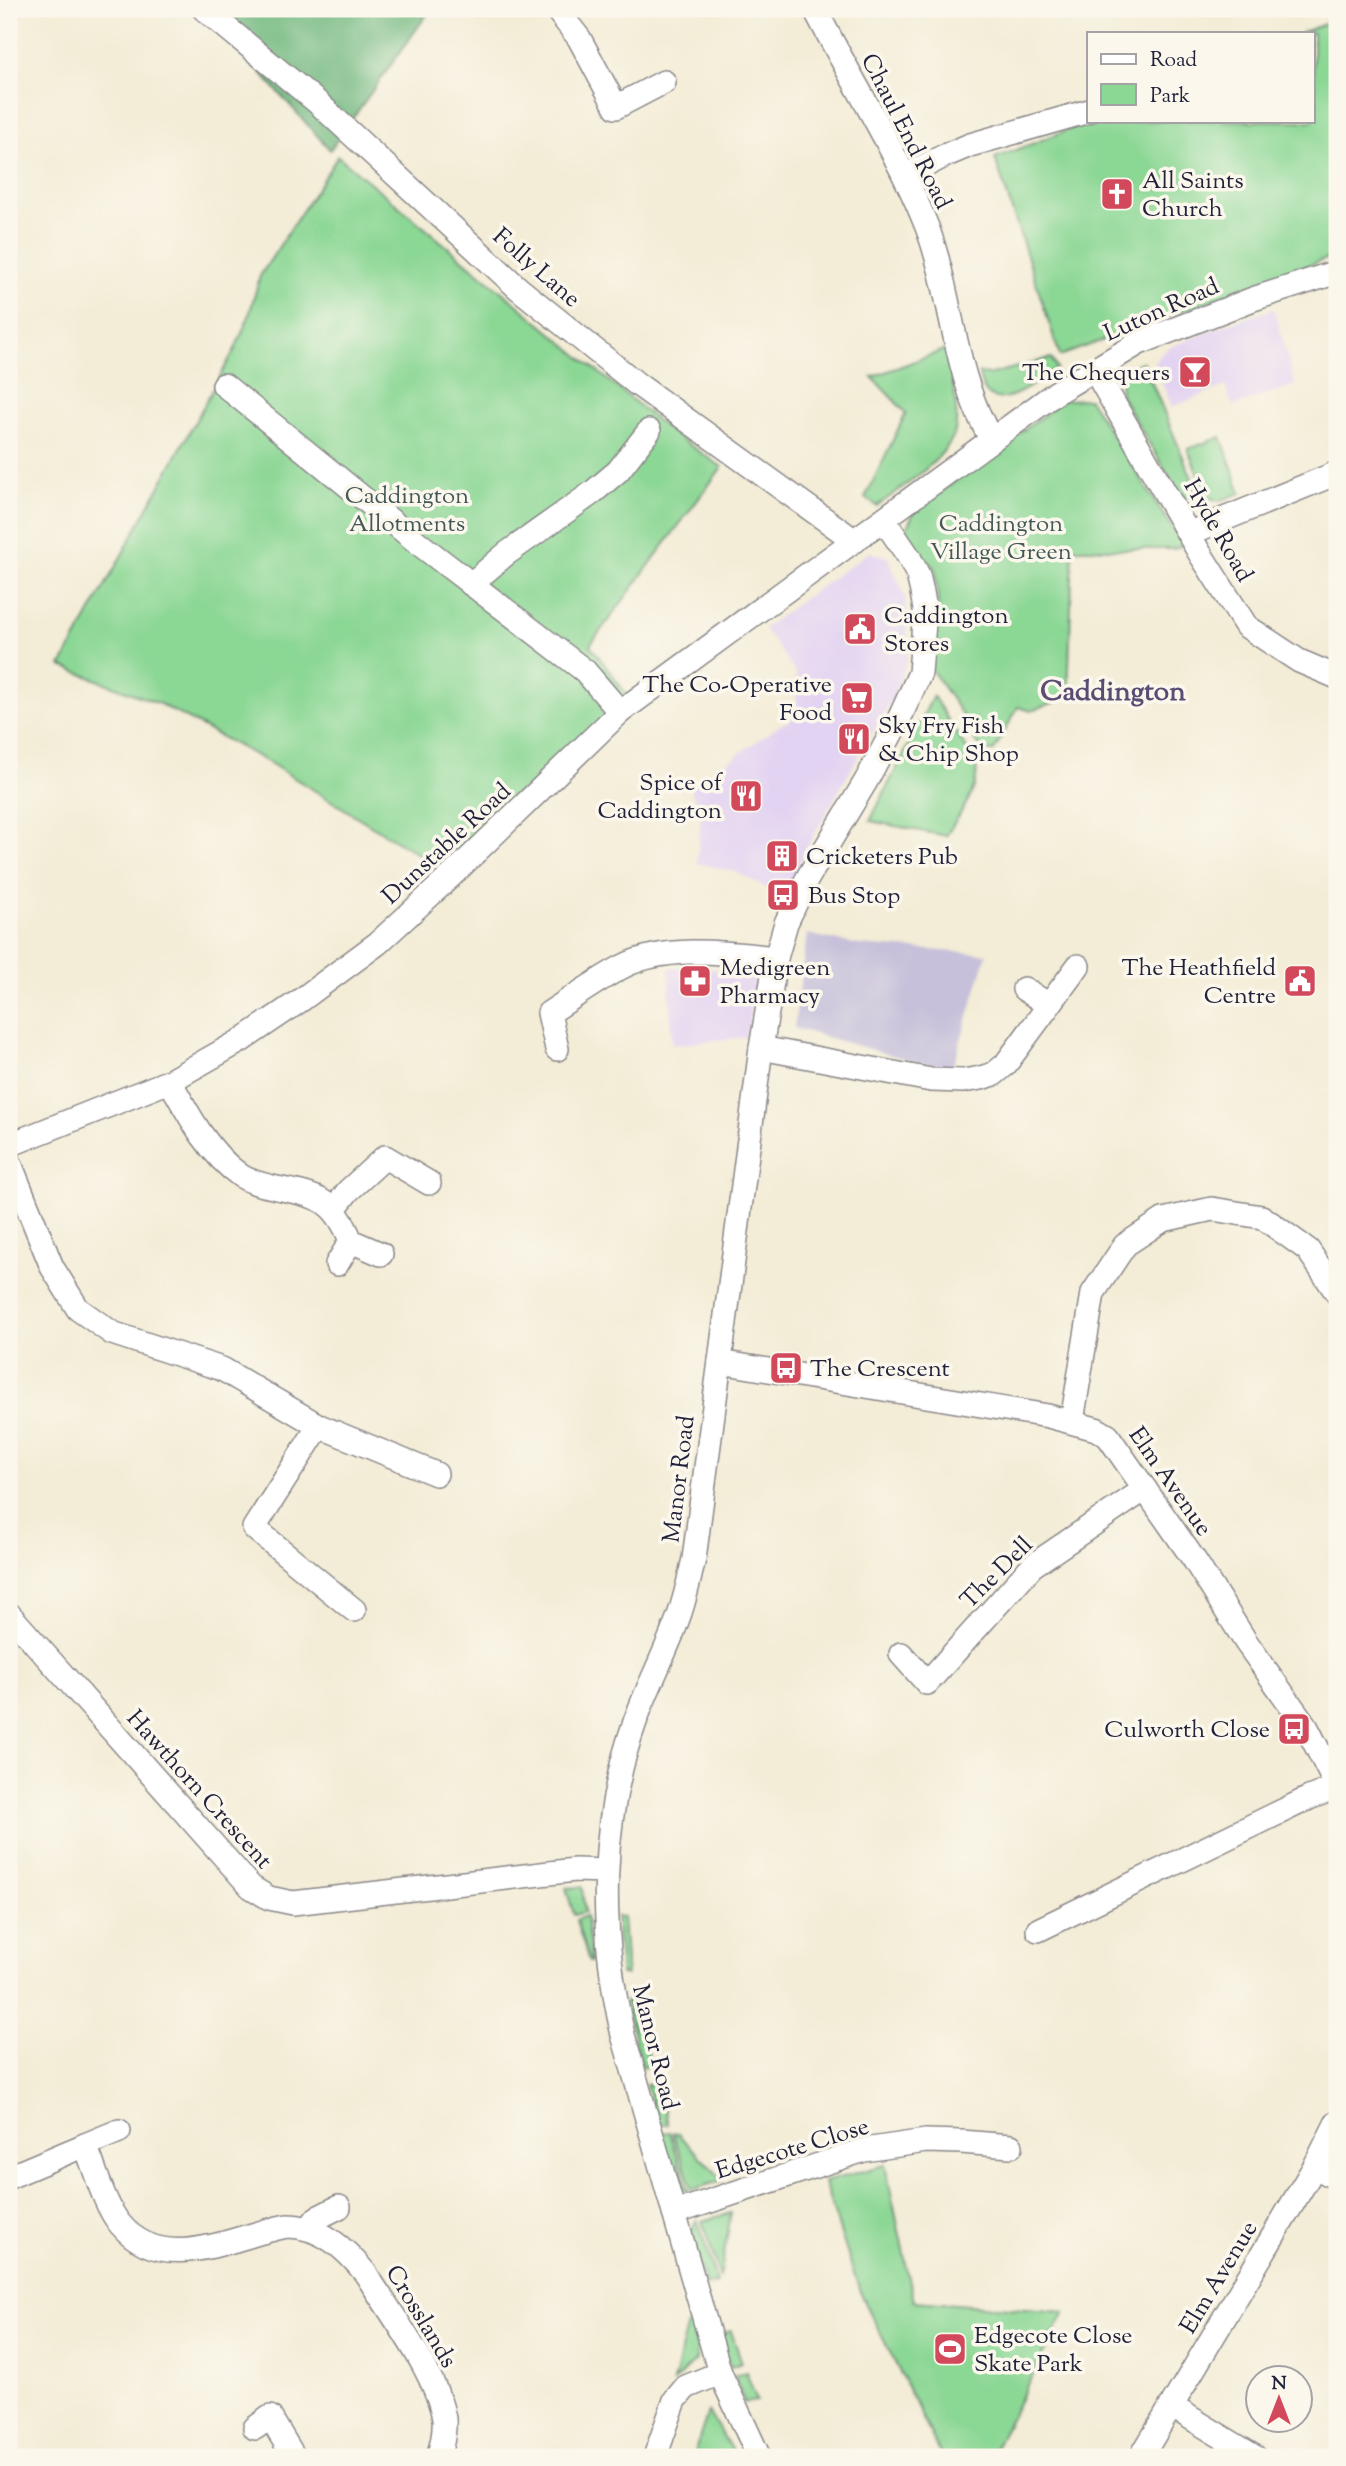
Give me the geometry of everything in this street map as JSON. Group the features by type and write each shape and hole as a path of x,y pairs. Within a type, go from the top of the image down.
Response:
{"street":[{"name":"Folly Lane","path":"204,9 317,102 518,288 637,384 855,541"},
{"path":"556,9 579,37 616,107 664,82"},
{"name":"Chaul End Road","path":"815,9 905,176 928,229 943,278 970,391 981,422 992,440"},
{"path":"905,176 970,145 1087,112"},
{"name":"Luton Road","path":"884,520 1094,369 1139,343 1253,299 1337,272"},
{"name":"Hyde Road","path":"1094,369 1246,626 1299,661 1337,677"},
{"path":"224,385 471,584 585,671 620,712"},
{"path":"471,584 506,554 609,479 649,431"},
{"path":"1190,533 1337,473"},
{"name":"Dunstable Road","path":"9,1145 170,1080 242,1040 378,943 620,712 884,520"},
{"name":"Manor Road","path":"759,2457 720,2373 615,2004 607,1939 606,1871 614,1802 624,1755 636,1719 678,1619 694,1559 761,1048 776,958 786,923 807,878 872,770 920,673 925,610 918,575 884,520"},
{"path":"557,1049 549,1013 624,966 664,954 719,952 776,958"},
{"path":"761,1048 932,1080 962,1081 994,1074 1004,1065 1078,966"},
{"path":"1024,989 1049,1005"},
{"path":"170,1080 189,1116 227,1165 257,1184 319,1199 334,1209 344,1223 351,1241 381,1254"},
{"path":"334,1209 348,1191 385,1157 429,1183"},
{"path":"9,1161 52,1267 78,1309 112,1333 222,1369 319,1426 436,1474"},
{"path":"1072,1422 1093,1293 1125,1245 1163,1220 1212,1209 1262,1217 1307,1250 1337,1293"},
{"path":"337,1264 351,1241"},
{"name":"Elm Avenue","path":"720,1362 1072,1422 1096,1429 1108,1436 1195,1561 1244,1643 1307,1728 1337,1787"},
{"path":"319,1426 244,1523 354,1610"},
{"name":"The Dell","path":"901,1654 927,1683 1032,1566 1145,1489"},
{"name":"Hawthorn Crescent","path":"9,1614 251,1887 269,1898 293,1903 575,1870 606,1871"},
{"path":"1038,1930 1309,1798 1337,1787"},
{"name":"Elm Avenue","path":"1141,2457 1315,2166 1337,2122"},
{"path":"9,2177 119,2131"},
{"name":"Edgecote Close","path":"674,2213 864,2150 926,2141 1011,2147"},
{"path":"85,2145 112,2212 120,2224 146,2245 179,2252 196,2251 287,2226 309,2229 317,2218 339,2207"},
{"path":"1315,2166 1337,2179"},
{"name":"Crosslands","path":"309,2229 325,2235 355,2260 425,2369 436,2392 444,2422 438,2457"},
{"path":"655,2457 675,2400 686,2387 720,2373"},
{"path":"1171,2406 1255,2457"},
{"path":"271,2417 294,2457"}],"shaded area":[{"path":"1274,309 1295,385 1233,406 1225,386 1172,407 1154,363 1166,349"},
{"path":"869,552 888,557 905,597 908,656 896,692 818,827 783,896 736,872 697,863 701,816 690,788 780,725 797,717 796,673 764,628"},
{"path":"807,934 858,945 987,954 953,1066 920,1063 794,1028"},
{"path":"669,968 749,970 757,976 746,1037 672,1045"}],"green space":[{"path":"204,9 431,9 330,150"},
{"path":"1337,19 1337,255 1060,356 995,158 1078,126 1099,122 1314,122 1314,32 1304,32"},
{"name":"Caddington Allotments","path":"338,156 672,433 722,467 590,645 628,696 452,875 268,762 160,704 61,666 235,349 248,319 260,276"},
{"path":"947,349 954,390 955,431 950,442 933,463 877,506 865,498 906,413 872,377"},
{"path":"1051,358 1057,368 1012,396 991,396 983,388 979,373 988,375"},
{"path":"1143,362 1199,495 1182,498 1121,396 1120,377 1124,369"},
{"name":"Caddington Village Green","path":"1089,399 1183,545 1174,549 1073,549 1068,697 1031,711 1018,707 994,751 984,751 975,741 961,713 927,663 927,630 940,623 935,568 903,536 914,512 1064,400"},
{"path":"1221,437 1241,493 1219,501 1207,497 1188,449"},
{"path":"933,696 975,762 977,771 973,791 946,836 870,821"},
{"path":"582,1887 585,1912 574,1915 566,1888"},
{"path":"586,1916 591,1962 576,1920"},
{"path":"616,1916 623,1917 627,1975 621,1974"},
{"path":"634,2001 651,2066 642,2067 625,2002"},
{"path":"658,2083 668,2124 657,2125 646,2084"},
{"path":"670,2132 689,2193 677,2185 660,2133"},
{"path":"673,2133 678,2134 723,2180 692,2190"},
{"path":"885,2165 914,2301 1065,2312 990,2457 942,2457 860,2292 824,2182"},
{"path":"731,2213 720,2278 702,2221"},
{"path":"697,2219 717,2283 706,2285 698,2261 692,2234"},
{"path":"688,2324 693,2324 698,2343 696,2360 673,2382"},
{"path":"731,2331 742,2363 731,2367 725,2355 721,2334"},
{"path":"746,2372 757,2401 744,2403 735,2376"},
{"path":"708,2412 736,2457 693,2457"}],"place":[{"name":"All Saints Church","path":"1117,194"},
{"name":"The Chequers","path":"1195,372"},
{"name":"Caddington Stores","path":"860,629"},
{"name":"The Co-Operative Food","path":"857,698"},
{"name":"Sky Fry Fish & Chip Shop","path":"854,739"},
{"name":"Spice of Caddington","path":"746,796"},
{"name":"Cricketers Pub","path":"782,856"},
{"name":"Bus Stop","path":"783,895"},
{"name":"Medigreen Pharmacy","path":"695,981"},
{"name":"The Heathfield Centre","path":"1300,981"},
{"name":"The Crescent","path":"786,1368"},
{"name":"Culworth Close","path":"1294,1729"},
{"name":"Edgecote Close Skate Park","path":"950,2349"}],"district":[{"name":"Caddington","path":"1113,690"}]}
